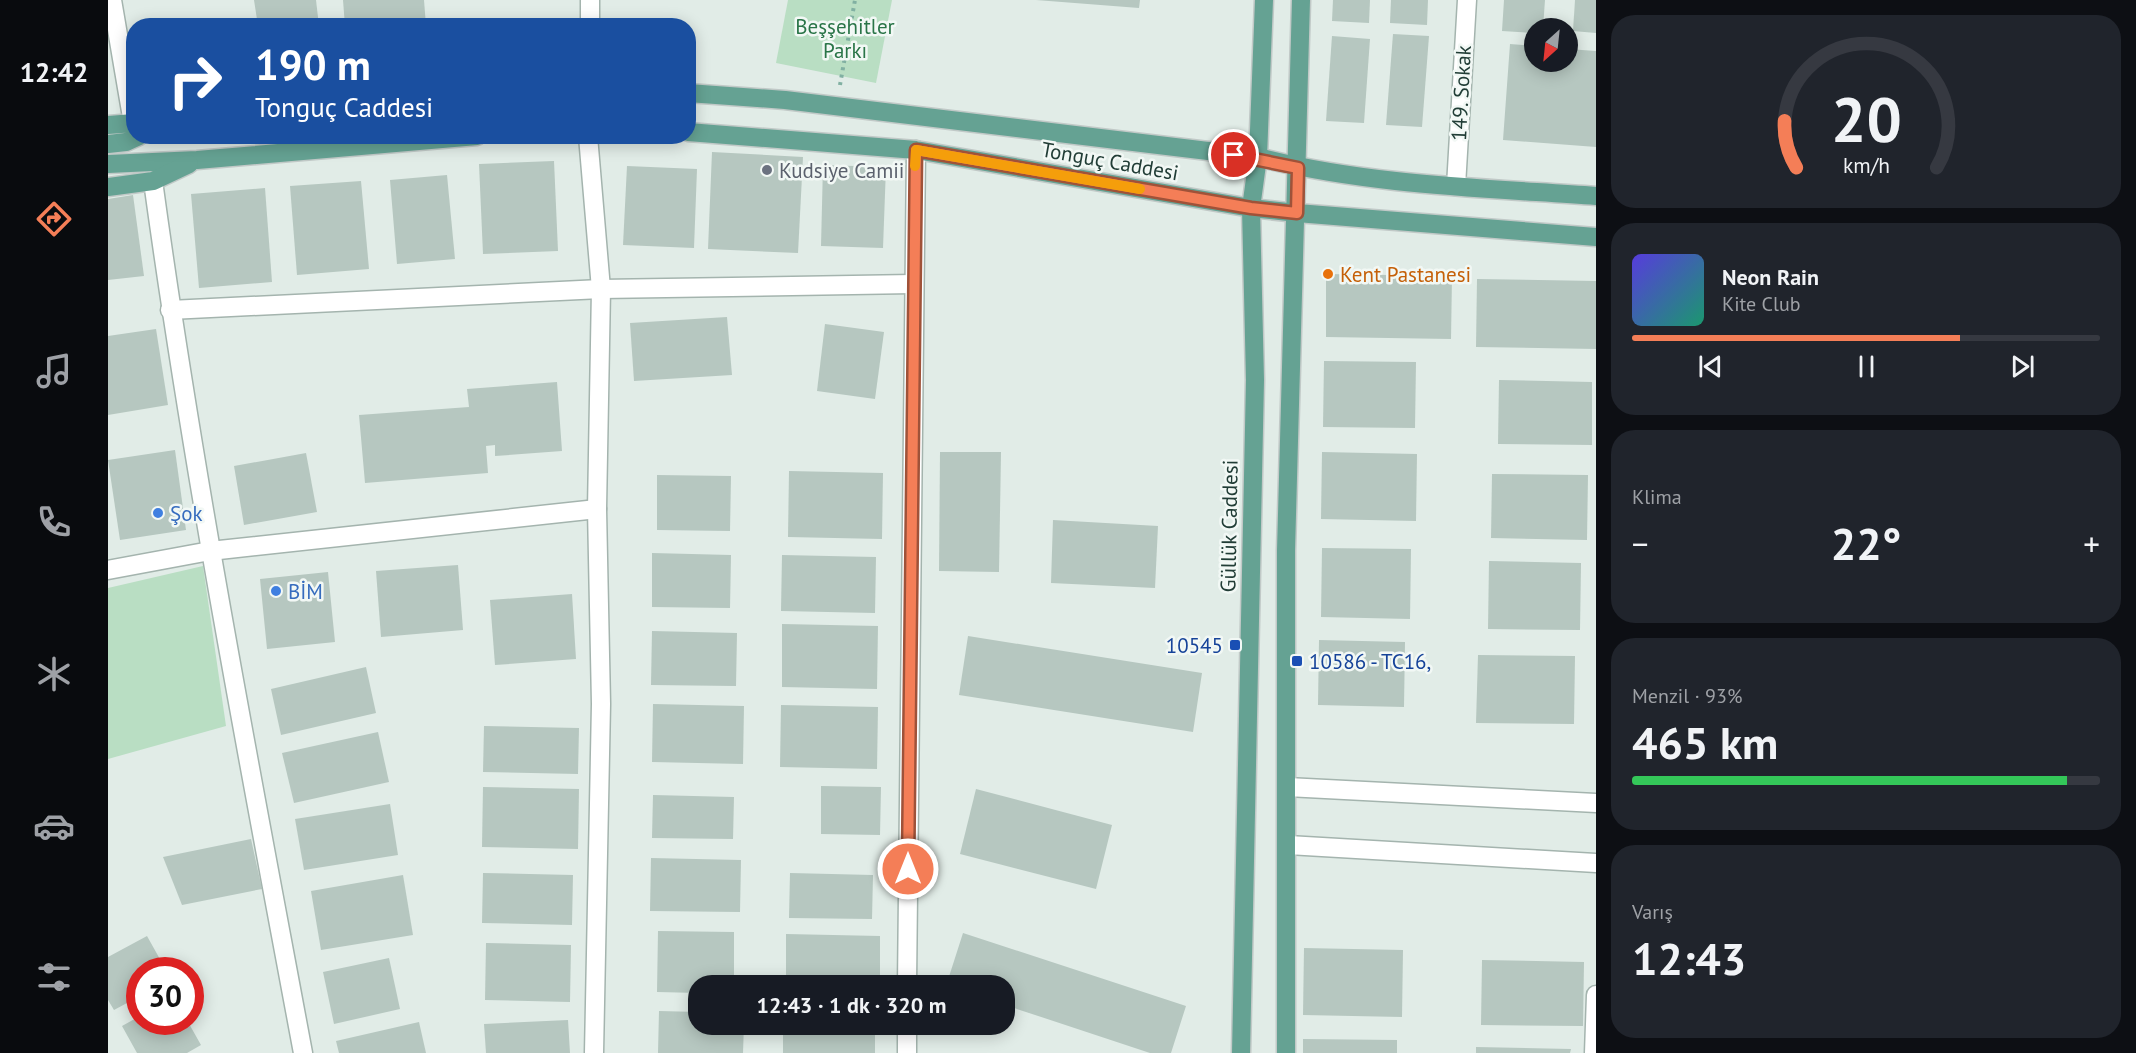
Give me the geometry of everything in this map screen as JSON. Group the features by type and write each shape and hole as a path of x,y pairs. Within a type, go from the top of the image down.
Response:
{"main road":[{"name":"Güllük Caddesi","path":"1241,1053 1255,380 1251,208 1257,158 1264,0"},
{"path":"1286,1053 1288,845 1286,551 1301,0"},
{"name":"Tonguç Caddesi","path":"696,94 836,106 1257,158 1298,168 1456,186 1596,195"},
{"path":"108,125 126,124"},
{"name":"Tonguç Caddesi","path":"696,133 916,150 1251,208 1596,237"},
{"path":"108,144 126,142"},
{"path":"108,164 196,160 383,144"},
{"path":"108,187 153,181 196,160"}],"street":[{"path":"111,0 126,84"},
{"path":"590,0 590,18"},
{"name":"149. Sokak","path":"1456,186 1467,0"},
{"path":"589,144 601,289 597,508 601,704 594,1053"},
{"path":"907,975 916,150"},
{"path":"153,181 170,310 210,551 303,1053"},
{"path":"170,310 601,289 913,284"},
{"path":"108,570 210,551 597,508"},
{"path":"1287,788 1596,803"},
{"path":"1288,845 1596,863"},
{"path":"1594,1053 1596,995"},
{"path":"907,1035 907,1053"}],"path":[{"path":"836,106 855,0"}],"green space":[{"name":"Beşşehitler Parkı","path":"788,0 892,0 876,83 776,63"},
{"path":"203,566 226,726 108,759 108,588"}],"building":[{"path":"254,0 316,0 318,18 257,18"},
{"path":"343,0 424,0 425,18 344,18"},
{"path":"1036,0 1140,0 1139,8"},
{"path":"1333,0 1370,0 1369,23 1332,21"},
{"path":"1391,0 1428,0 1427,25 1390,23"},
{"path":"1504,0 1545,0 1544,18 1524,18 1524,32 1502,31"},
{"path":"1575,0 1596,0 1596,33 1578,31 1578,18 1574,18"},
{"path":"1393,34 1429,36 1422,127 1386,125"},
{"path":"1332,36 1370,39 1364,123 1326,121"},
{"path":"1510,44 1524,45 1524,72 1578,72 1578,50 1596,51 1596,147 1503,140"},
{"path":"712,152 803,157 798,253 708,249"},
{"path":"554,161 558,251 483,254 479,164"},
{"path":"823,165 886,167 883,248 821,246"},
{"path":"627,166 697,169 694,248 623,245"},
{"path":"447,175 455,259 397,264 390,180"},
{"path":"361,181 369,269 297,275 290,186"},
{"path":"265,188 272,282 199,288 191,194"},
{"path":"133,195 144,276 108,280 108,199"},
{"path":"1326,274 1452,276 1451,339 1326,337"},
{"path":"1477,279 1596,281 1596,349 1476,347"},
{"path":"727,317 732,375 634,381 630,323"},
{"path":"825,324 884,332 875,399 817,391"},
{"path":"156,329 168,405 108,415 108,336"},
{"path":"1324,361 1416,362 1415,428 1323,427"},
{"path":"1499,380 1592,382 1592,445 1498,444"},
{"path":"557,382 562,451 495,456 495,445 486,446 488,473 365,483 359,415 469,407 467,389"},
{"path":"175,450 186,530 120,540 108,460"},
{"path":"940,452 1001,452 999,572 939,571"},
{"path":"1322,452 1417,454 1416,521 1321,519"},
{"path":"306,453 317,512 244,525 234,466"},
{"path":"789,471 883,473 882,539 788,537"},
{"path":"1492,474 1588,475 1587,540 1491,538"},
{"path":"657,475 731,476 730,531 657,530"},
{"path":"1053,520 1158,526 1155,588 1051,583"},
{"path":"1322,548 1411,549 1410,619 1321,617"},
{"path":"652,553 731,555 730,608 652,607"},
{"path":"782,555 876,557 875,613 781,611"},
{"path":"1489,561 1581,563 1580,630 1488,629"},
{"path":"458,565 463,630 381,637 376,571"},
{"path":"328,572 335,642 267,649 260,579"},
{"path":"572,594 576,659 495,665 490,600"},
{"path":"782,624 878,626 877,689 782,687"},
{"path":"652,631 737,633 736,686 651,685"},
{"path":"968,636 1202,673 1193,732 959,695"},
{"path":"1319,640 1405,642 1404,707 1318,705"},
{"path":"1478,655 1575,656 1574,724 1476,723"},
{"path":"366,667 376,713 281,735 271,689"},
{"path":"653,704 744,706 743,764 652,762"},
{"path":"781,705 878,707 877,769 780,767"},
{"path":"484,726 579,728 578,774 483,772"},
{"path":"378,732 389,782 294,803 282,753"},
{"path":"821,786 881,787 880,835 821,834"},
{"path":"483,787 579,789 578,849 482,847"},
{"path":"976,789 1112,825 1096,889 960,854"},
{"path":"653,795 734,797 733,839 652,838"},
{"path":"390,804 398,855 304,870 295,819"},
{"path":"251,839 262,889 182,905 163,857"},
{"path":"651,858 741,860 740,912 650,911"},
{"path":"483,873 573,875 572,925 482,923"},
{"path":"790,873 873,875 872,919 789,918"},
{"path":"403,875 413,935 321,950 311,891"},
{"path":"658,931 734,932 734,975 688,975 688,993 657,992"},
{"path":"963,933 1186,1006 1171,1053 1150,1053 1015,1008 1015,975 950,975"},
{"path":"786,934 880,936 880,975 786,975"},
{"path":"147,936 159,957 126,957 126,1004 114,1010 108,1000 108,957"},
{"path":"486,943 571,945 570,1002 485,1000"},
{"path":"1304,948 1403,950 1402,1017 1303,1015"},
{"path":"389,958 400,1009 334,1024 323,972"},
{"path":"1482,960 1584,962 1583,1026 1481,1025"},
{"path":"659,1011 688,1012 688,1035 744,1035 743,1053 658,1053"},
{"path":"568,1020 570,1053 486,1053 484,1024"},
{"path":"419,1022 426,1053 339,1053 336,1041"},
{"path":"127,1035 195,1035 201,1045 187,1053 137,1053"},
{"path":"783,1035 875,1035 875,1053 783,1053"},
{"path":"1303,1039 1397,1040 1397,1053 1303,1053"},
{"path":"1476,1047 1571,1049 1570,1053 1476,1053"}],"slow traffic":[{"path":"915,166 916,150 1140,189"}],"place":[{"name":"Kudsiye Camii","path":"767,170"},
{"name":"Kent Pastanesi","path":"1328,274"},
{"name":"Şok","path":"158,513"},
{"name":"BİM","path":"276,591"},
{"name":"10545","path":"1235,645"},
{"name":"10586 - TC16,","path":"1297,661"}],"route":[{"path":"908,869 916,150 1251,208 1297,213 1298,168 1234,155"}]}
